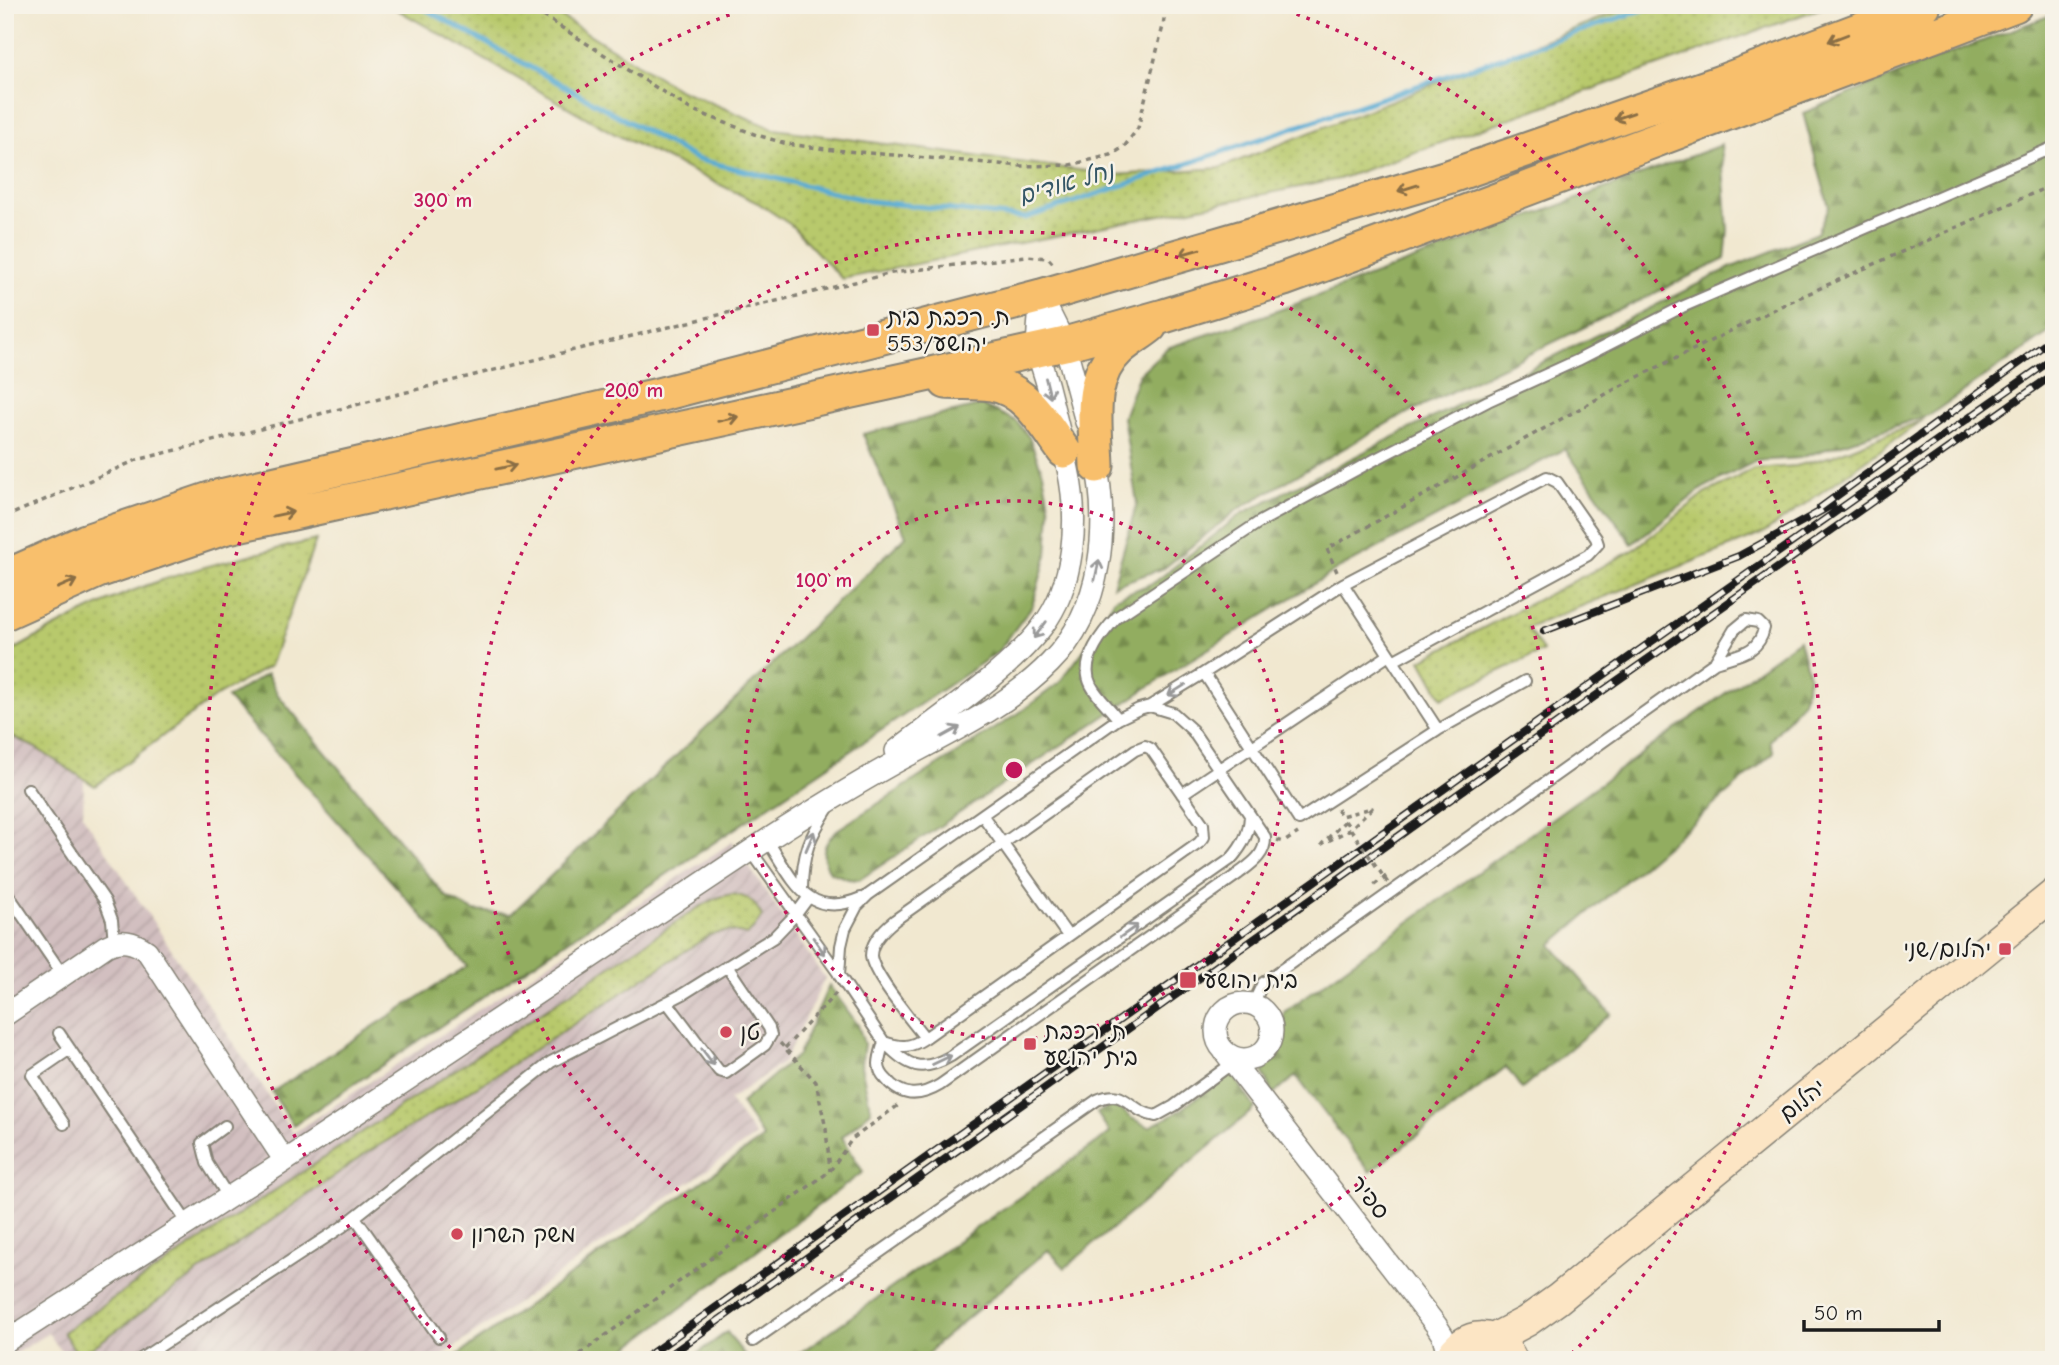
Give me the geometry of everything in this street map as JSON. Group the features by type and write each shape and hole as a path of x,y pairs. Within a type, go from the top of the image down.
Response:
{"main road":[{"path":"5,577 86,541 216,498 658,395 1041,296 1451,176 1721,82 1924,5"},
{"path":"5,612 98,571 224,528 1052,347 1164,316 1284,279 1380,244 2015,5"},
{"path":"1097,466 1095,394 1099,379 1117,351 1164,316"},
{"path":"905,380 993,384 1007,389 1022,398 1035,411 1064,451"},
{"name":"יהלום","path":"1481,1353 1525,1339 1558,1299 2051,901"}],"street":[{"path":"842,792 991,677 1030,642 1044,625 1058,600 1072,548 1074,502 1064,451 1052,347 1041,296"},
{"path":"5,1342 229,1198 842,792 1006,699 1051,662 1068,642 1084,612 1094,583 1101,552 1102,499 1097,466 1052,347"},
{"path":"5,1015 114,943 130,942 147,951 285,1161"},
{"path":"1237,1003 1253,1004 1267,1015 1272,1033 1265,1050 1239,1057 1216,1036 1218,1018 1237,1003"},
{"name":"ספיר","path":"1239,1057 1254,1072 1256,1088 1262,1100 1436,1325 1481,1353"}],"lane":[{"path":"1118,719 1091,686 1087,674 1092,653 1103,632 1117,617 1258,523 1466,413 1682,307 2054,146"},
{"path":"842,979 841,946 845,929 857,906 868,895 1118,719 1150,706 1343,583 1547,477 1557,482 1596,538 1598,544 1588,555 1391,658 1251,746 1182,794"},
{"path":"1343,583 1438,730"},
{"path":"1253,1004 1263,983 1715,662 1755,649 1762,639 1764,628 1758,622 1746,620 1734,630 1715,662"},
{"path":"1204,673 1299,820 1438,730 1524,681"},
{"path":"884,1042 879,1065 883,1075 894,1088 909,1095 928,1093 1238,874 1262,853 1265,837 1184,721 1173,713 1150,706"},
{"path":"884,1042 899,1047 912,1047 925,1038 1199,843 1204,837 1203,824 1151,748 1145,746 1135,750 887,926 872,948 871,955 877,973 925,1038"},
{"path":"28,789 105,901 112,920 114,943"},
{"path":"139,1360 355,1217 551,1062 667,1002 774,937 797,914 805,894 802,871 808,841 842,792"},
{"path":"759,846 797,914 884,1042 911,1065 924,1067 951,1056 1231,859 1250,829 1250,815"},
{"path":"982,816 1068,936"},
{"path":"759,846 817,903 848,904 868,895"},
{"path":"5,890 64,975"},
{"path":"667,1002 719,1071 726,1073 765,1045 771,1035 727,966"},
{"path":"59,1033 188,1224"},
{"path":"64,1124 32,1075 70,1049"},
{"path":"753,1341 1097,1100 1108,1095 1118,1096 1138,1111 1156,1116 1174,1106 1239,1057"},
{"path":"225,1126 202,1143 207,1163 229,1198"},
{"path":"355,1217 439,1337"}],"path":[{"path":"526,5 690,109 754,135 787,144 834,150 1022,166 1070,165 1111,155 1124,147 1138,128 1166,5"},
{"path":"1343,583 1327,549 1626,383 1787,303 2054,184"},
{"path":"5,517 136,460 892,273 1026,256 1048,258 1073,287"},
{"path":"1336,806 1341,816 1372,808 1349,830 1322,844 1345,821 1390,886"},
{"path":"1265,837 1284,842 1305,828"},
{"path":"785,1048 842,979"},
{"path":"771,1035 816,1082 826,1129 830,1171"},
{"path":"572,1360 830,1171 852,1139 913,1094"}],"shaded area":[{"path":"5,732 28,742 84,780 83,816 293,1133 732,842 825,978 784,1062 729,1100 755,1136 436,1360 68,1360 48,1333 5,1360"}],"green space":[{"path":"389,5 542,5 678,89 774,129 1115,175 1220,168 1634,5 1830,5 1339,179 842,279 791,225 758,203 615,134"},
{"path":"2054,14 2054,329 1931,414 1800,458 1756,461 1703,488 1632,544 1565,449 1340,568 1171,672 859,880 830,872 824,860 824,850 837,830 1019,713 1059,683 1090,642 1115,598 1155,582 1241,514 1730,268 1817,233 1829,207 1803,113"},
{"path":"1721,145 1728,229 1725,259 1395,419 1237,510 1164,568 1113,586 1137,503 1123,417 1139,374 1167,348 1266,315"},
{"path":"982,405 1016,421 1029,437 1043,473 1050,510 1047,555 1032,606 998,652 293,1125 272,1092 467,966 227,698 267,674 278,695 446,897 474,911 511,914 906,536 863,434"},
{"path":"1923,420 1764,533 1527,628 1543,651 1442,698 1421,660 1632,551 1704,494 1754,469 1796,466 1832,456"},
{"path":"316,540 270,666 218,695 95,786 36,748 5,733 5,655 91,609 145,586 208,566"},
{"path":"1799,640 1809,676 1803,701 1770,741 1774,753 1551,945 1611,1014 1522,1089 1506,1067 1370,1172 1296,1076 1273,1094 1263,1073 1283,1036 1284,1012"},
{"path":"732,894 750,900 762,916 747,935 729,931 710,935 493,1077 365,1154 79,1357 63,1332 696,909 716,898"},
{"path":"829,985 858,1025 864,1044 861,1066 871,1111 842,1137 863,1172 611,1360 451,1360 763,1138 741,1103 798,1055"},
{"path":"1232,1073 1255,1108 1065,1268 1048,1250 936,1345 923,1360 790,1360 1110,1133 1097,1113 1112,1104 1149,1127 1171,1116"},
{"path":"727,1332 748,1360 689,1360"}],"waterway":[{"name":"נחל אודים","path":"418,5 696,159 869,201 1026,218 1657,5"}],"railway":[{"path":"1820,508 2044,345"},
{"path":"642,1360 2054,358"},
{"path":"663,1360 1618,680 2054,374"},
{"path":"1544,631 1739,556 1832,505"}],"place":[{"name":"ת. רכבת בית יהושע/553","path":"873,330"},
{"name":"יהלום/שני","path":"2005,949"},
{"name":"בית יהושע","path":"1188,980"},
{"name":"טן","path":"726,1032"},
{"name":"ת. רכבת בית יהושע","path":"1030,1044"},
{"name":"משק השרון","path":"457,1234"}]}
